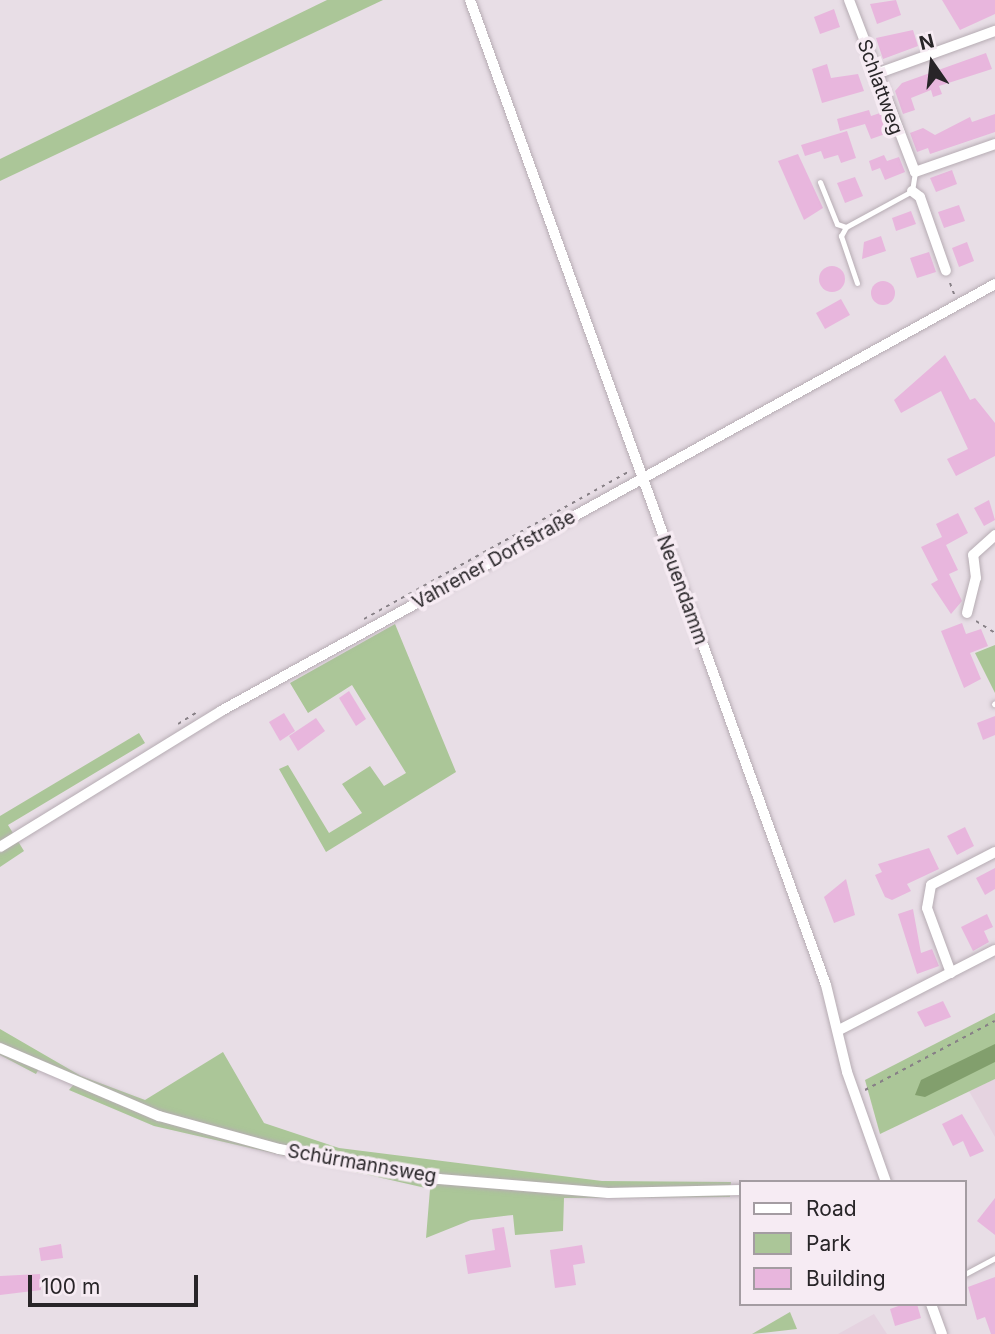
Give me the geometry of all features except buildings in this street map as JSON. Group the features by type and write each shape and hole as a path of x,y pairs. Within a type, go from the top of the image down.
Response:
{"street":[{"name":"Neuendamm","path":"470,0 841,1030 854,1094 885,1180"},
{"name":"Schlattweg","path":"849,0 915,173"},
{"path":"876,74 995,31"},
{"path":"915,173 995,144"},
{"path":"912,191 920,197 946,271"},
{"name":"Vahrener Dorfstraße","path":"0,847 221,711 995,285"},
{"path":"967,613 976,578 973,555 995,535"},
{"path":"951,973 928,908 930,885 995,852"},
{"path":"841,1030 995,950"},
{"name":"Schürmannsweg","path":"0,1048 159,1116 292,1151 439,1178 608,1194 740,1190"},
{"path":"932,1306 940,1333"}],"lane":[{"path":"857,284 841,236 846,227 912,191 915,173"},
{"path":"820,181 837,224 846,227"},
{"path":"967,1273 995,1258"}],"path":[{"path":"946,271 958,305"},
{"path":"967,613 995,633"},
{"path":"854,1094 995,1021"}],"shaded area":[{"path":"995,1044 995,1062 925,1097 915,1095 921,1080"},
{"path":"995,1079 995,1137 969,1091"},
{"path":"874,1314 887,1334 838,1334"}],"green space":[{"path":"327,0 383,0 0,181 0,159"},
{"path":"395,624 456,772 326,852 279,769 288,765 329,833 362,813 342,784 370,766 384,786 406,773 352,685 308,713 290,683"},
{"path":"995,645 995,693 975,653"},
{"path":"139,733 145,743 8,825 24,851 0,867 0,816"},
{"path":"995,1013 995,1079 880,1134 865,1080"},
{"path":"0,1029 81,1076 145,1100 223,1052 264,1123 339,1148 602,1181 731,1182 730,1197 564,1198 563,1231 515,1235 513,1215 471,1220 426,1238 430,1189 154,1126 69,1090 75,1083 41,1065 36,1074 0,1055"},
{"path":"790,1312 797,1329 752,1334"}]}
